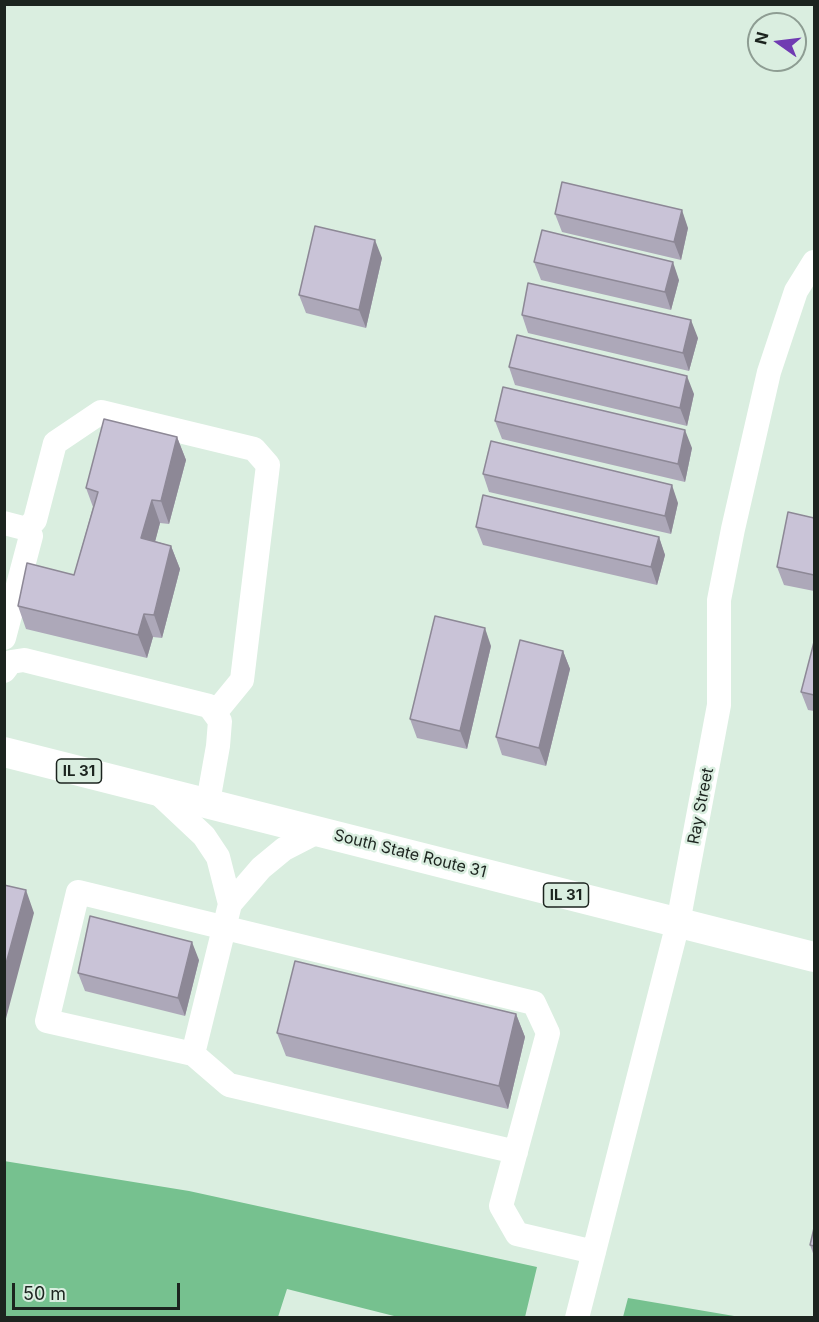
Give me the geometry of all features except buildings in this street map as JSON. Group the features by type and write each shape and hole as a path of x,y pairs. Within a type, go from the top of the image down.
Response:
{"main road":[{"name":"South State Route 31","path":"4,752 814,957"}],"street":[{"name":"Ray Street","path":"577,1317 678,923 719,705 719,600 733,529 769,372 796,291 814,262"},
{"path":"16,526 35,520 55,443 101,412 254,449 268,465 242,680 215,713"},
{"path":"4,638 31,536 16,526"},
{"path":"7,659 24,660 209,706 220,721 208,802"},
{"path":"154,789 204,836 218,857 230,904"},
{"path":"193,1054 230,904 268,861 284,849 319,831"},
{"path":"516,1152 229,1085 193,1054 47,1021 78,892 534,1003 548,1033 516,1152 501,1206 517,1234 594,1252"}],"green space":[{"path":"4,1161 189,1191 537,1267 525,1317 398,1317 287,1289 278,1317 5,1317"},
{"path":"628,1298 740,1317 623,1317"}]}
